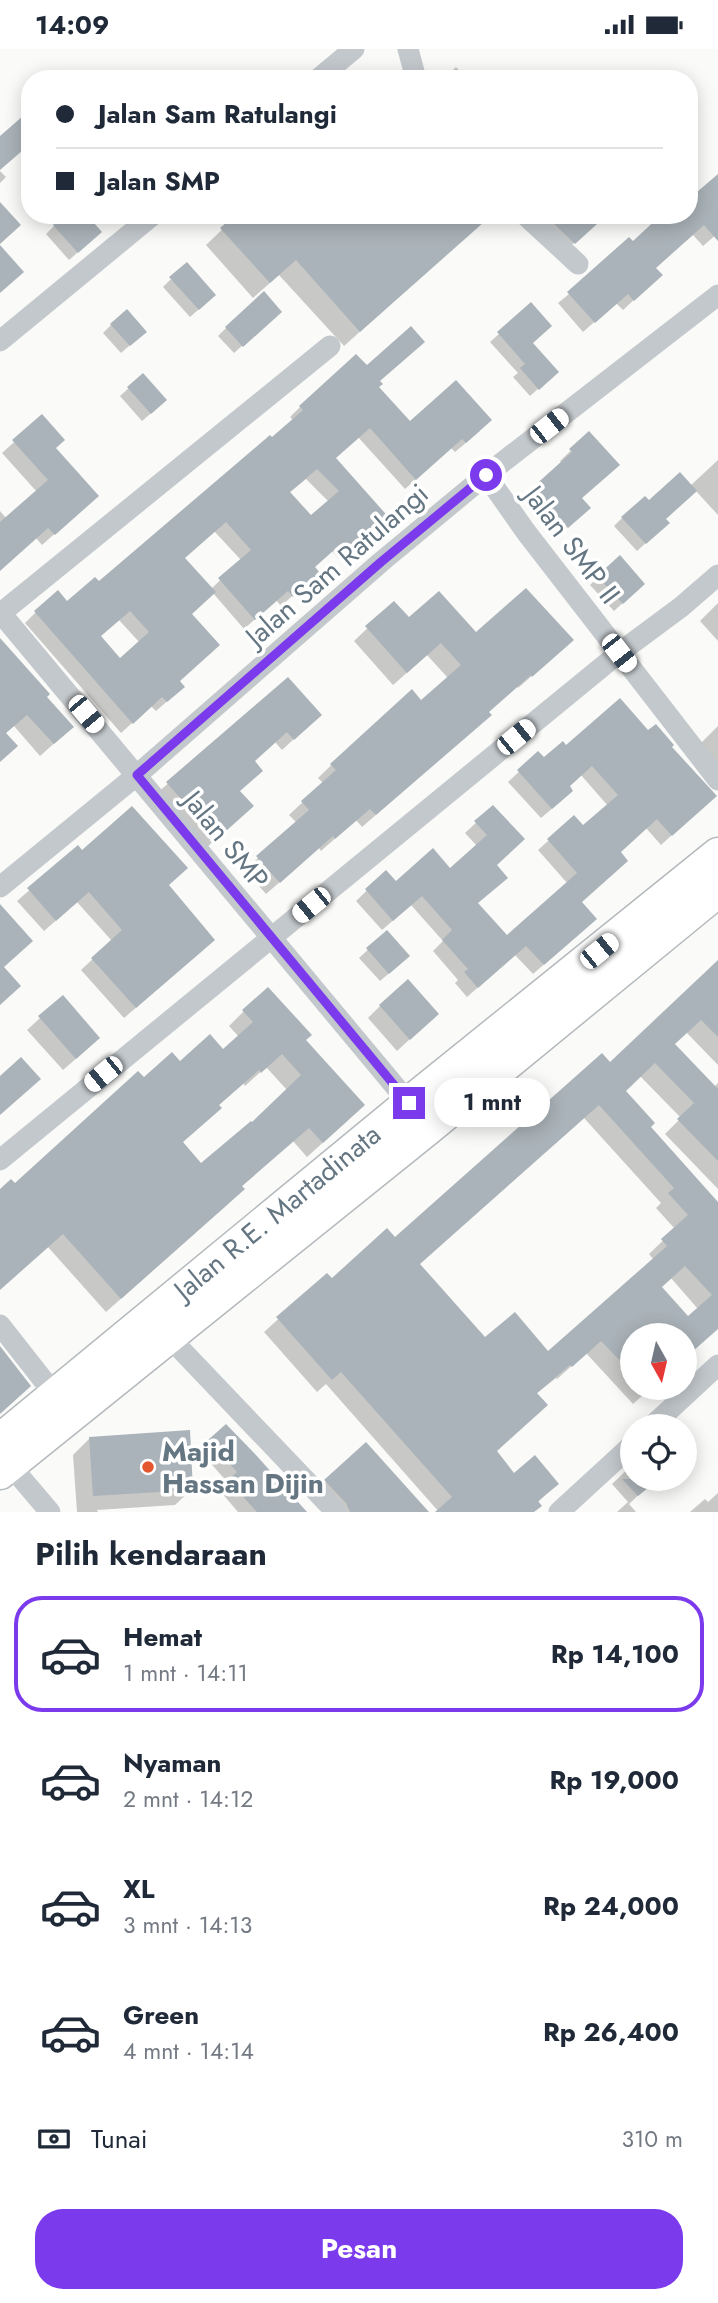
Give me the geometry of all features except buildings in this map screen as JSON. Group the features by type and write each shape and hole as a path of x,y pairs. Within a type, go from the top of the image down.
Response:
{"highway":[{"name":"Jalan R.E. Martadinata","path":"4,1459 55,1395 409,1103 718,854"},
{"name":"Jalan R.E. Martadinata","path":"4,1459 168,1336 425,1131 718,891"}],"street":[{"path":"329,70 354,49"},
{"path":"408,49 414,70"},
{"path":"0,341 142,224"},
{"path":"535,224 578,264"},
{"name":"Jalan Sam Ratulangi","path":"0,887 137,775 381,562 486,475 718,295"},
{"path":"0,612 330,346"},
{"name":"Jalan SMP II","path":"486,475 526,532 718,780"},
{"path":"0,1160 718,575"},
{"name":"Jalan SMP","path":"0,612 409,1103"},
{"path":"0,1325 55,1395"},
{"path":"168,1336 336,1512"},
{"path":"665,1414 718,1365"},
{"path":"559,1512 620,1456"},
{"path":"4,1459 50,1512"}],"place":[{"name":"Majid Hassan Dijin","path":"148,1467"}],"route":[{"path":"409,1103 137,775 381,562 486,475"}]}
